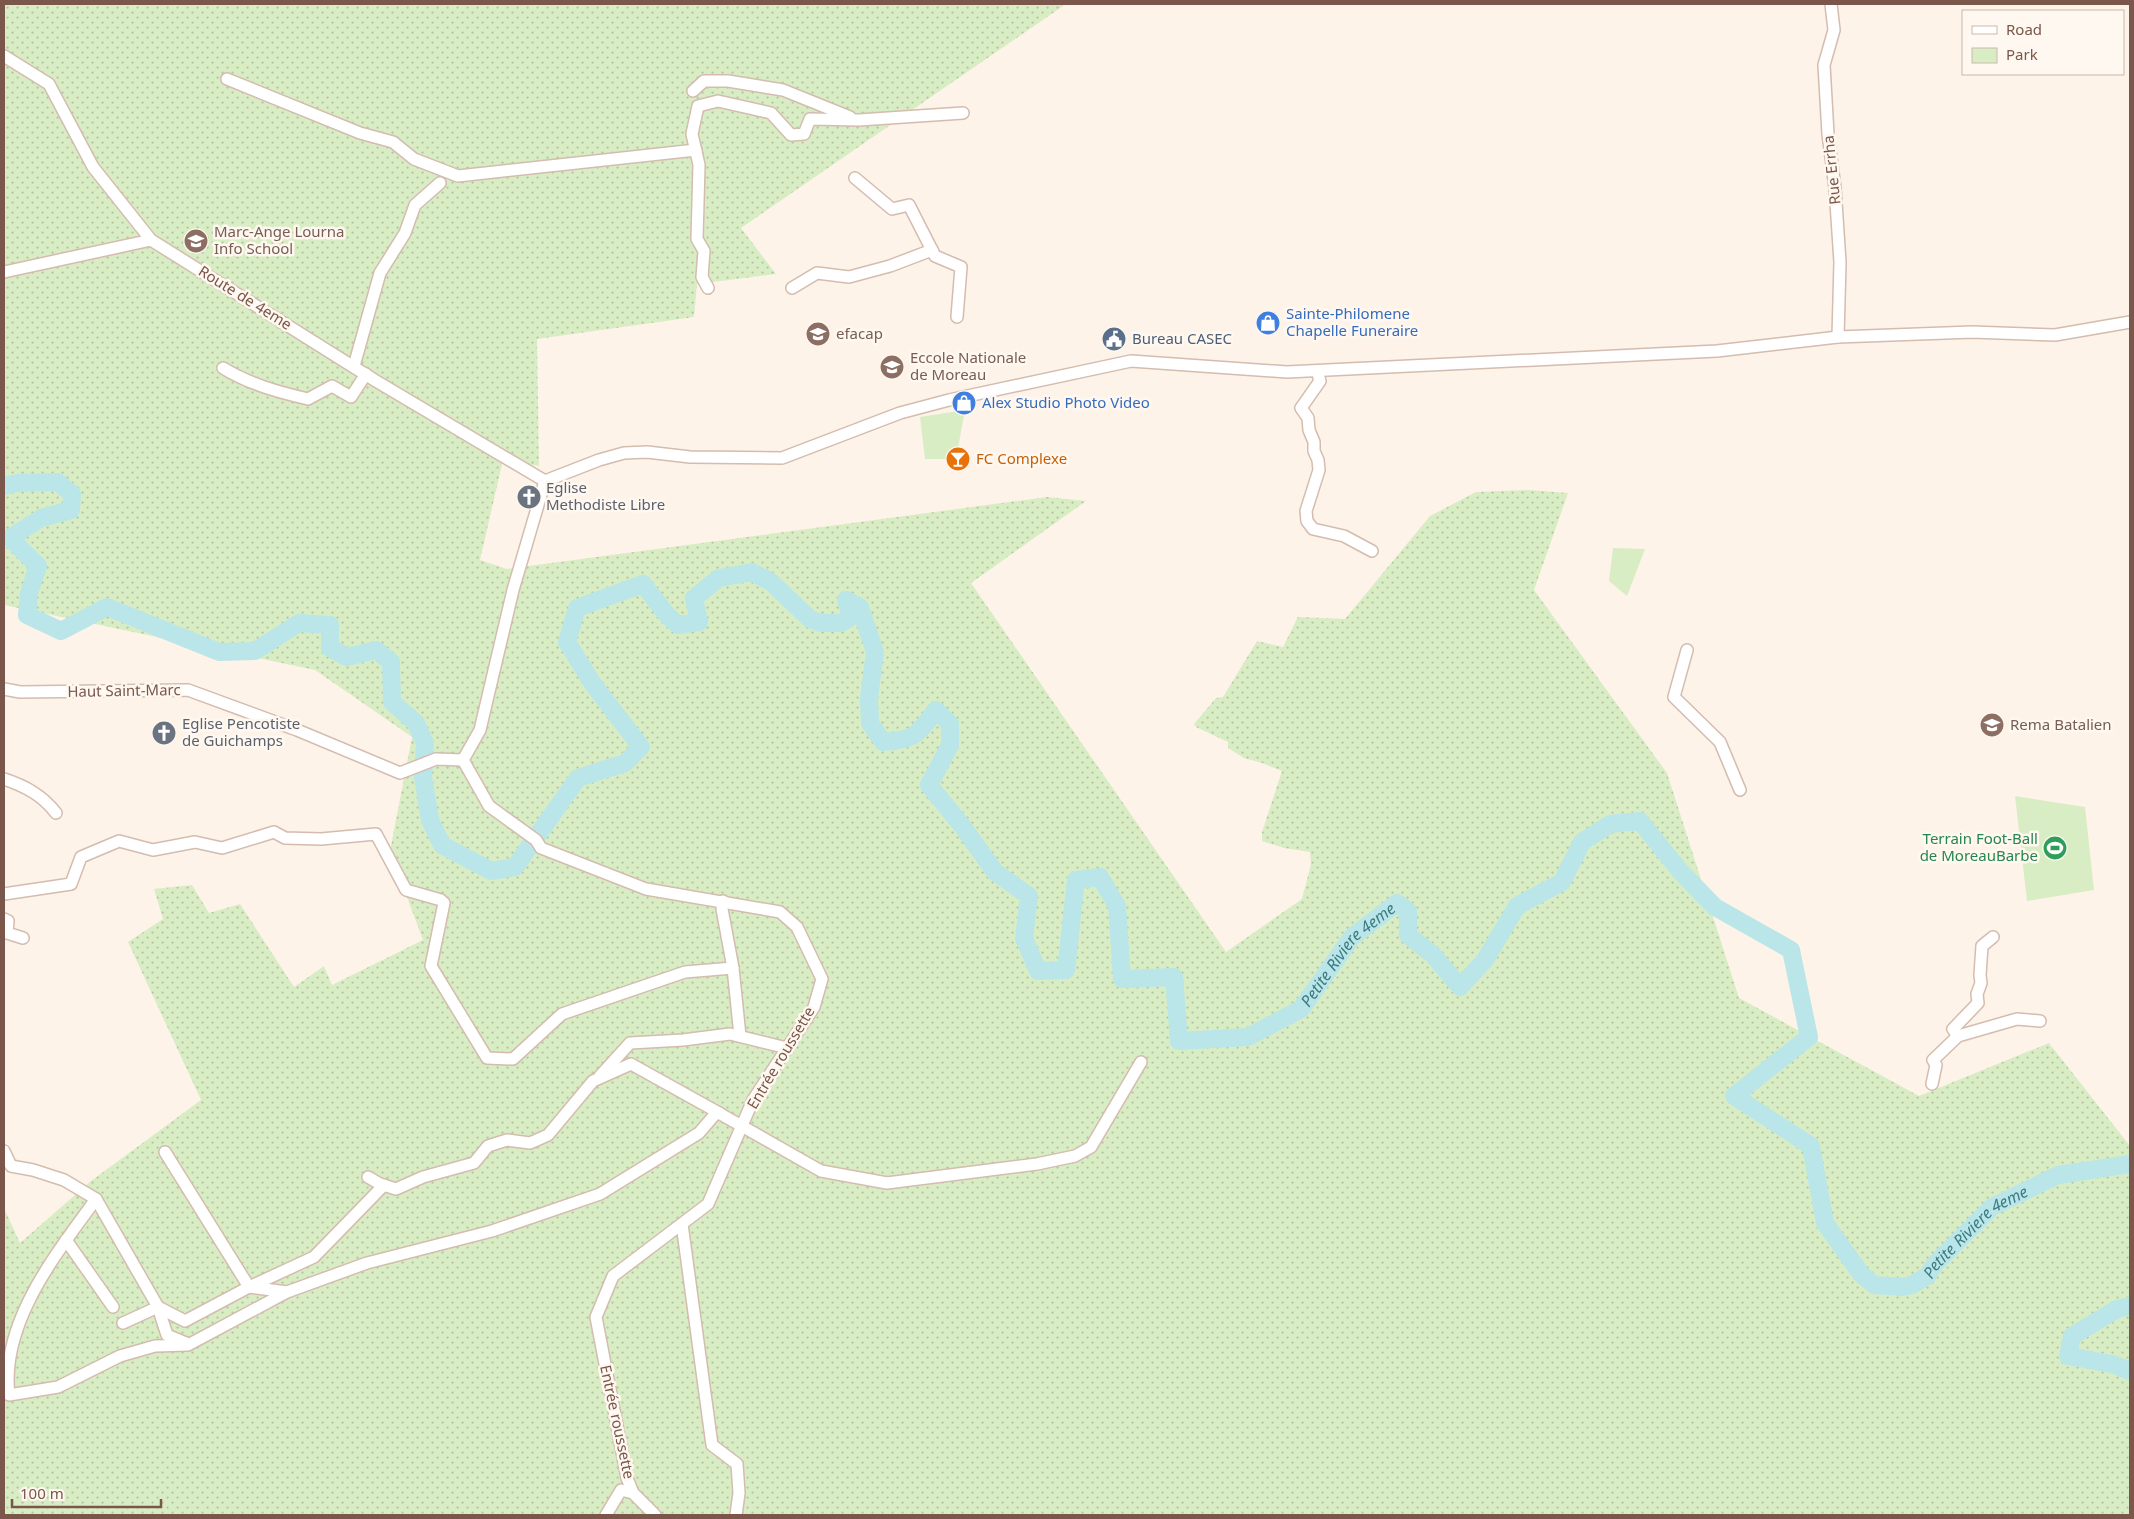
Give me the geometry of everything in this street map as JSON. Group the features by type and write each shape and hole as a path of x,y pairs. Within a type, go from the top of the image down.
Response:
{"street":[{"name":"Rue Errha","path":"1831,4 1834,30 1824,65 1828,134 1835,188 1840,262 1838,337"},
{"name":"Route de 4eme","path":"4,56 49,84 93,167 151,240 366,374 545,481"},
{"path":"227,79 360,133 393,142 414,159 458,176 696,150"},
{"path":"693,91 704,82 728,81 784,90 859,120"},
{"path":"708,288 702,277 704,251 697,239 699,165 692,134 698,106 718,101 771,112 791,135 804,134 810,119 859,120 963,113"},
{"path":"855,178 892,209 909,205 935,256 961,267 958,317"},
{"path":"354,366 380,273 405,233 415,205 440,183"},
{"path":"4,272 151,240"},
{"path":"792,288 817,273 849,277 890,266 932,250"},
{"path":"463,760 480,730 513,590 545,481 599,460 624,453 647,452 690,457 782,458 900,413 949,400 1130,361 1287,372 1317,371 1717,351 1838,337 1972,332 2056,336 2130,322"},
{"path":"222,368 242,380 308,399 332,386 351,397 366,374"},
{"path":"1317,371 1320,381 1301,408 1308,418 1309,430 1313,435 1314,451 1318,460 1319,470 1306,511 1307,521 1313,529 1344,536 1372,551"},
{"path":"1687,650 1674,696 1720,742 1740,790"},
{"name":"Haut Saint-Marc","path":"4,690 20,692 188,690 297,730 400,773 436,758 463,760"},
{"name":"Entrée roussette","path":"463,760 489,806 536,840 541,848 646,889 780,912 797,928 822,979 814,1007 753,1100 708,1204 612,1276 596,1317 626,1478 633,1493 655,1515"},
{"path":"4,779 21,785 35,793 49,804 56,813"},
{"path":"4,894 71,884 81,857 119,841 153,850 195,842 222,848 274,832 284,838 312,839 376,834 406,890 442,901 431,966 487,1058 513,1059 562,1014 685,972 733,968"},
{"path":"723,901 722,909 733,968 740,1036"},
{"path":"4,919 8,921 7,933 23,938"},
{"path":"1958,1036 1953,1029 1978,1003 1977,994 1981,983 1982,946 1993,937"},
{"path":"1932,1084 1936,1065 1933,1060 1958,1036 2017,1019 2040,1021"},
{"path":"598,1078 630,1043 682,1040 730,1034 786,1048"},
{"path":"368,1177 384,1186 396,1189 423,1177 474,1163 488,1146 508,1140 530,1142 548,1135 593,1080 631,1064 645,1074 666,1082 821,1171 887,1182 1037,1164 1074,1156 1091,1147 1141,1062"},
{"path":"96,1199 45,1269 16,1331 7,1378 9,1395 58,1387 120,1356 155,1346 188,1344 287,1292 367,1263 492,1231 600,1194 699,1133 717,1112 721,1114"},
{"path":"4,1151 11,1166 33,1170 64,1180 96,1199 158,1307 167,1335 188,1344"},
{"path":"165,1152 248,1287"},
{"path":"158,1307 185,1321 248,1287 314,1257 384,1186"},
{"path":"682,1224 712,1445 737,1464 739,1493 736,1515"},
{"path":"66,1240 113,1307"},
{"path":"248,1287 287,1292"},
{"path":"123,1323 158,1307"},
{"path":"606,1515 621,1490 633,1493"}],"green space":[{"path":"4,4 1066,4 741,228 776,274 697,284 694,317 537,339 539,466 503,460 480,560 507,569 1047,497 1086,501 971,583 1226,952 1302,899 1311,864 1310,852 1284,848 1262,841 1262,832 1282,771 1244,758 1228,748 1228,742 1196,727 1194,724 1216,698 1223,697 1257,641 1283,647 1298,617 1345,619 1430,516 1476,492 1529,490 1568,493 1534,590 1667,773 1739,998 1919,1096 2049,1043 2130,1146 2130,1515 4,1515 4,1208 20,1243 91,1181 201,1100 128,942 163,919 154,889 192,885 209,913 240,904 294,987 324,966 332,985 423,940 390,851 412,737 315,670 4,605"},
{"path":"965,410 956,459 925,459 920,417"},
{"path":"1613,548 1645,549 1627,596 1609,581"},
{"name":"Terrain Foot-Ball de MoreauBarbe","path":"2015,796 2085,807 2094,890 2027,901"}],"waterway":[{"name":"Petite Riviere 4eme","path":"4,486 17,483 58,482 72,494 71,510 41,518 10,538 38,566 29,593 27,615 61,631 107,607 219,652 255,651 299,623 330,625 330,648 347,657 376,650 391,662 392,702 416,723 425,743 423,777 430,820 442,845 491,871 515,867 578,778 625,763 641,747 593,684 567,642 577,608 643,584 667,615 678,625 699,622 694,598 719,578 752,572 771,582 810,619 820,623 841,623 851,617 846,600 860,607 875,652 869,698 870,723 883,742 902,740 914,735 936,710 950,724 950,745 929,785 963,827 995,872 1029,896 1024,938 1038,971 1066,970 1076,880 1100,877 1117,906 1122,979 1174,977 1179,1041 1248,1037 1301,1009 1352,937 1397,903 1408,911 1408,935 1433,955 1460,987 1485,960 1517,906 1562,882 1582,842 1610,824 1640,821 1680,871 1715,907 1791,950 1809,1037 1734,1096 1811,1146 1825,1223 1861,1274 1874,1285 1902,1287 1912,1285 1927,1276 1935,1264 1992,1207 2058,1175 2130,1164"},
{"name":"Petite Riviere 4eme","path":"2130,1306 2117,1309 2072,1336 2068,1356 2112,1364 2130,1371"}],"place":[{"name":"Marc-Ange Lourna Info School","path":"196,241"},
{"name":"Sainte-Philomene Chapelle Funeraire","path":"1268,323"},
{"name":"efacap","path":"818,334"},
{"name":"Bureau CASEC","path":"1114,339"},
{"name":"Eccole Nationale de Moreau","path":"892,367"},
{"name":"Alex Studio Photo Video","path":"964,403"},
{"name":"FC Complexe","path":"958,459"},
{"name":"Eglise Methodiste Libre","path":"529,497"},
{"name":"Rema Batalien","path":"1992,725"},
{"name":"Eglise Pencotiste de Guichamps","path":"164,733"},
{"name":"Terrain Foot-Ball de MoreauBarbe","path":"2055,848"}]}
